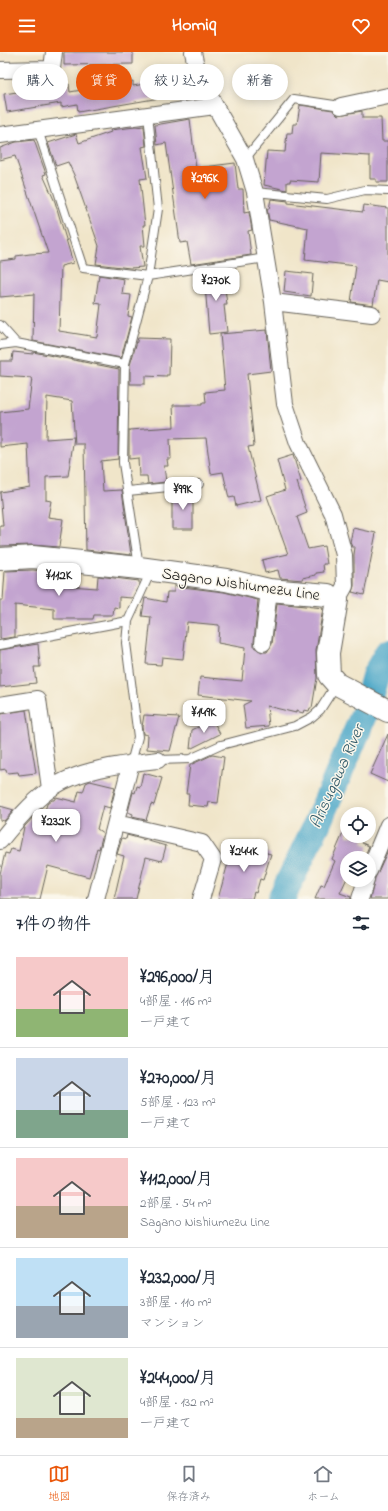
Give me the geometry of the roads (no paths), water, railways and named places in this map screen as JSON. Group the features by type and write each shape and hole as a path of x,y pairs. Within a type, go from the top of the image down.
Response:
{"main road":[{"name":"Sagano Nishiumezu Line","path":"0,559 33,558 145,569 226,580 269,590 328,595 337,600 328,660 328,675 345,689"},
{"path":"345,689 388,710"}],"street":[{"path":"0,70 52,69 54,52"},
{"path":"193,52 197,71 245,159 255,192 273,302 285,404 298,443 333,514 344,555 345,586 337,600"},
{"path":"341,106 388,96"},
{"path":"0,134 215,106"},
{"path":"273,302 372,314"},
{"path":"263,643 269,590"},
{"path":"0,705 38,699 50,789"},
{"path":"0,841 22,814 50,789 88,772 131,763 158,760"},
{"path":"96,899 131,763"},
{"path":"116,823 202,843 213,859 201,899"},
{"path":"376,854 388,825"},
{"path":"360,899 364,887"}],"lane":[{"path":"245,159 294,99 341,106"},
{"path":"131,763 138,737 126,643 128,620 145,569 123,463 125,364 148,276 158,208 148,115"},
{"path":"38,130 83,268 148,276 266,258"},
{"path":"255,192 327,199 365,190 388,191"},
{"path":"0,325 16,342"},
{"path":"0,345 16,342 125,364"},
{"path":"128,491 199,484"},
{"path":"0,645 128,620"},
{"path":"158,760 190,759 221,745 295,726 312,717 345,689"}],"waterway":[{"name":"Arisugawa River","path":"281,899 317,824 364,715 375,676 388,653"}]}
